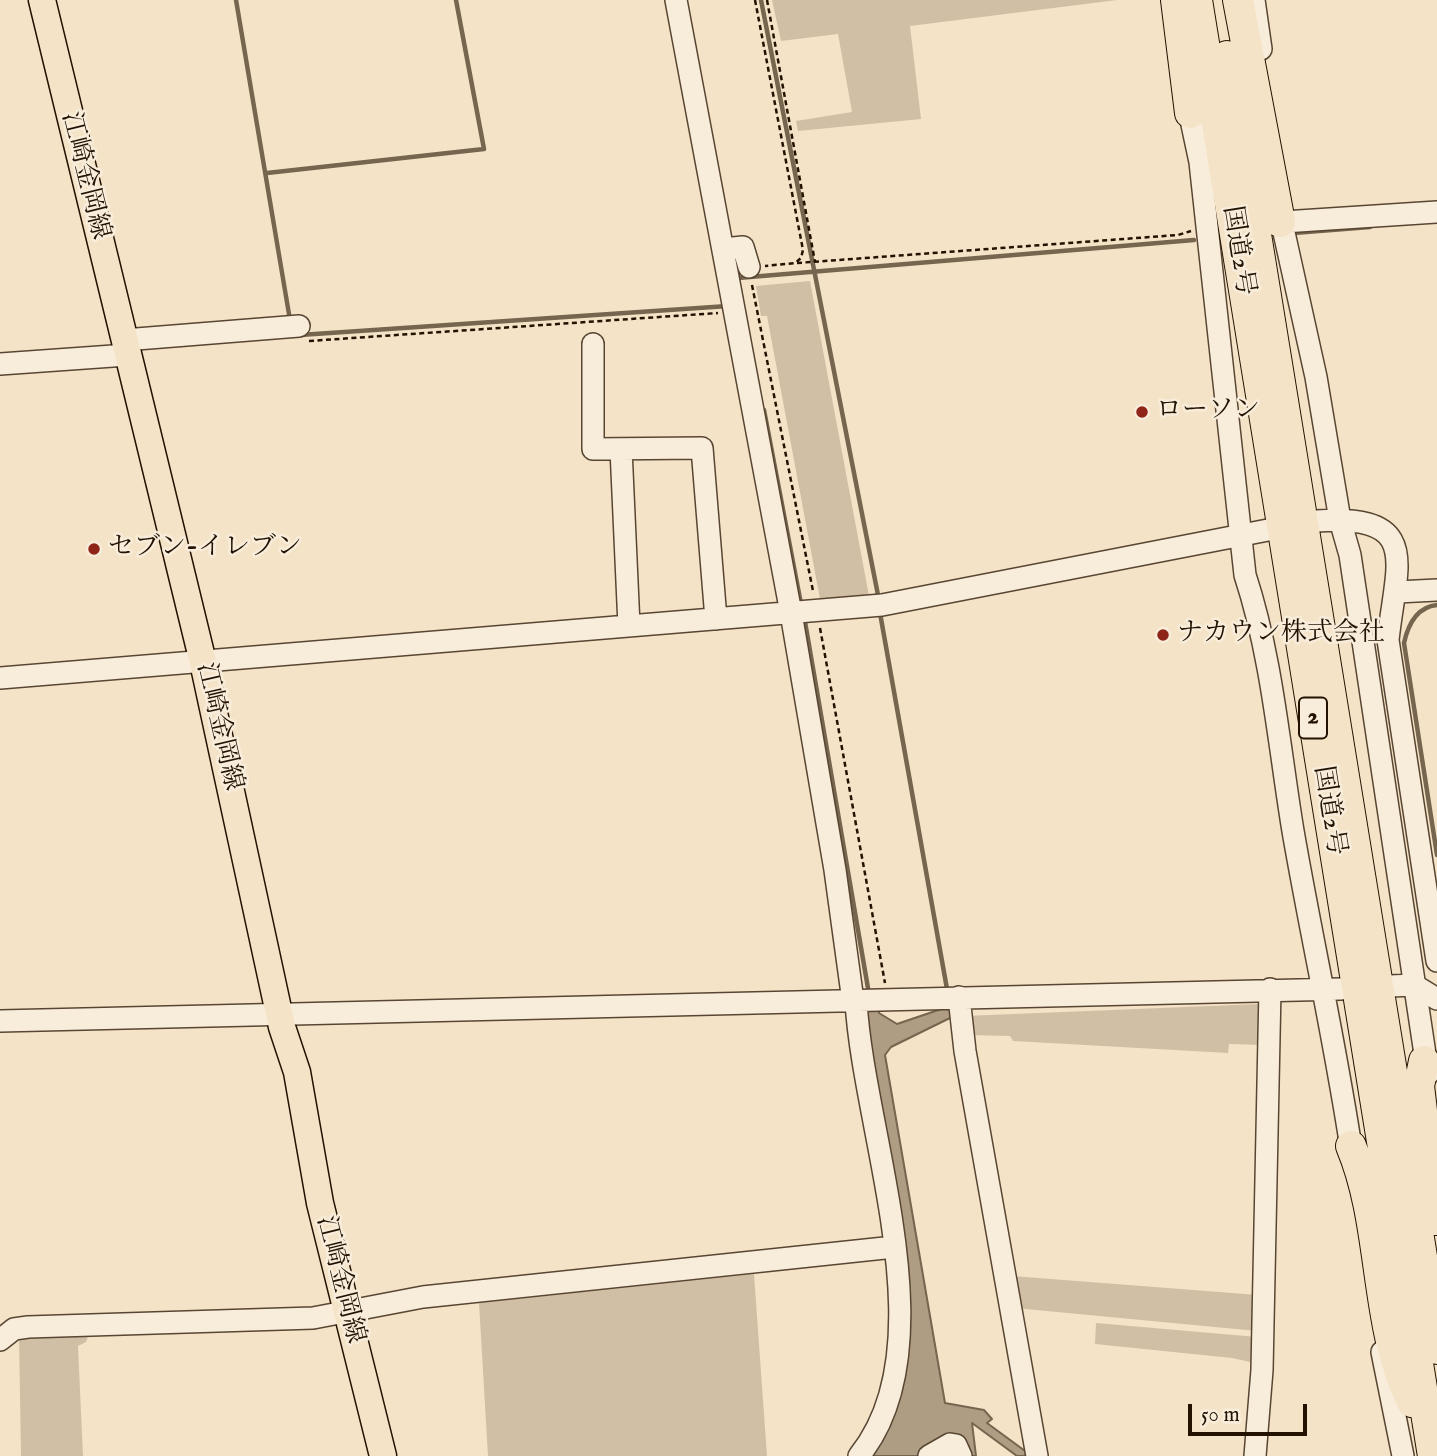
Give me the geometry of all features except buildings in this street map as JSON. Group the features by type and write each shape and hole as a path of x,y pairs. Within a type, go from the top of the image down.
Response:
{"highway":[{"path":"1176,0 1189,113"},
{"name":"国道2号","path":"1197,0 1431,1446"},
{"name":"国道2号","path":"1218,0 1437,1349"},
{"path":"1238,0 1273,223"},
{"path":"1430,1055 1419,1086 1437,1234"},
{"path":"1351,1146 1363,1175 1396,1363 1431,1446"}],"main road":[{"name":"江崎金岡線","path":"42,0 203,662 281,1020 297,1072 320,1203 383,1456"}],"street":[{"path":"676,0 730,249 732,308 804,611 835,870 864,1004 901,1304 895,1376 886,1411 874,1438 859,1456"},
{"path":"1163,0 1214,228 1245,575 1259,619 1292,821 1332,989 1351,1146 1388,1391 1403,1456"},
{"path":"1254,0 1273,223 1316,377 1359,617 1397,852 1414,985 1430,1055 1437,1114"},
{"path":"1273,223 1437,212"},
{"path":"730,249 743,247 750,274"},
{"path":"0,364 125,347 304,334"},
{"path":"593,344 593,449 702,448 716,619"},
{"path":"621,449 629,626"},
{"path":"1317,521 1356,520 1385,532 1395,547 1397,592 1388,640 1437,961"},
{"path":"0,678 882,605 1268,530"},
{"path":"1397,592 1437,590"},
{"path":"1414,985 1437,1023"},
{"path":"1390,986 1414,985 1437,999"},
{"path":"0,1021 281,1020 864,1004 960,1005 1270,995 1332,989"},
{"path":"1255,1456 1262,1370 1270,995"},
{"path":"960,1005 1037,1456"},
{"path":"0,1339 14,1329 28,1326 313,1318 423,1297 894,1248"},
{"path":"929,1456 950,1444 956,1445 961,1456"}],"path":[{"path":"755,0 803,250 802,258 795,263"},
{"path":"767,0 812,262"},
{"path":"864,1004 750,274 795,263 1178,235 1214,228"},
{"path":"304,334 732,308"}],"shaded area":[{"path":"772,0 1117,0 910,26 921,119 798,131 796,121 852,112 838,34 781,41"},
{"path":"810,281 869,596 820,599 767,316 761,316 756,286"},
{"path":"1259,1004 1262,1045 1229,1044 1228,1053 1013,1041 1010,1036 967,1035 965,1016"},
{"path":"953,1005 954,1016 891,1047 885,1055 945,1403 984,1410 992,1419 987,1423 1032,1456 1017,1456 972,1423 976,1456 867,1456 899,1375 861,1007 879,1006 879,1013 897,1024"},
{"path":"754,1274 767,1456 488,1456 479,1303"},
{"path":"1012,1276 1258,1295 1257,1331 1015,1308"},
{"path":"1096,1323 1257,1337 1255,1363 1232,1358 1095,1344"},
{"path":"89,1334 86,1342 78,1346 83,1456 21,1456 19,1335"}],"waterway":[{"path":"236,0 290,320"},
{"path":"267,173 484,149 456,0"},
{"path":"761,0 878,595"},
{"path":"1294,233 1370,227"},
{"path":"738,278 1194,240"},
{"path":"300,335 728,306"},
{"path":"764,410 801,604"},
{"path":"1437,605 1424,609 1414,618 1404,643 1437,855"},
{"path":"880,613 947,989"},
{"path":"804,616 869,994"}],"place":[{"name":"ローソン","path":"1142,412"},
{"name":"セブン-イレブン","path":"94,549"},
{"name":"ナカウン株式会社","path":"1163,635"}]}
